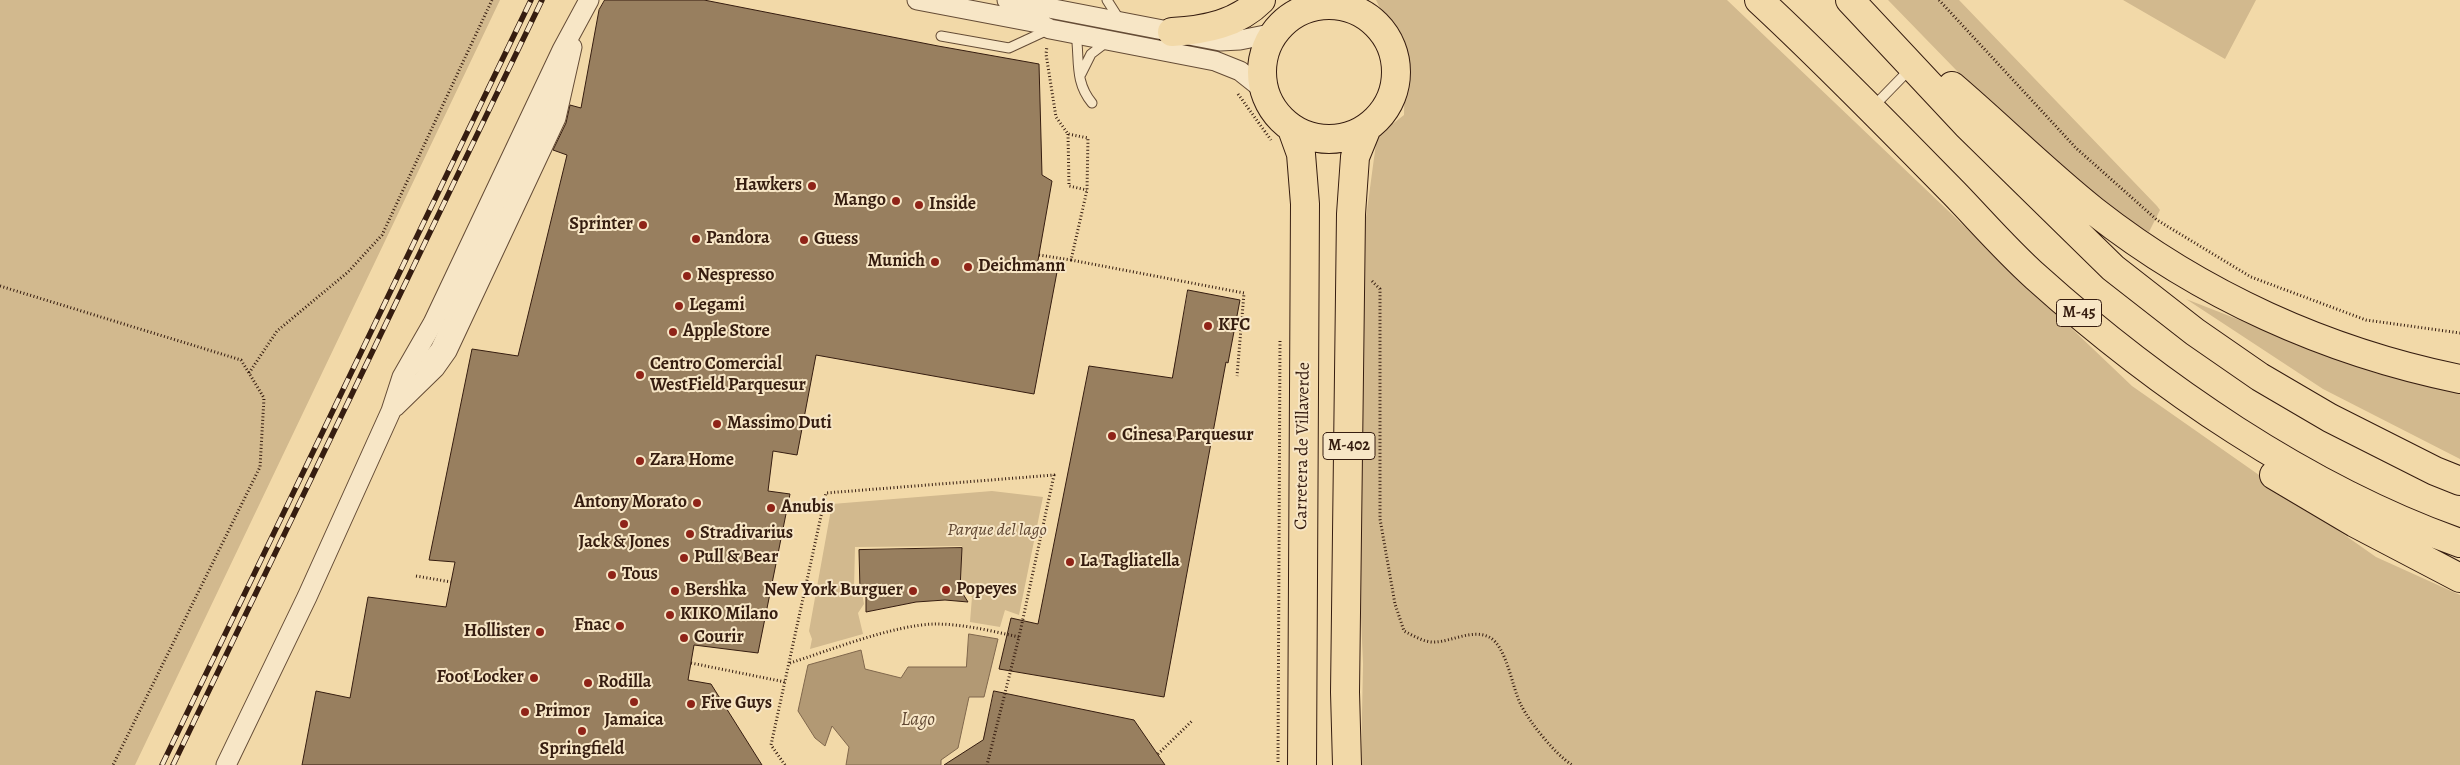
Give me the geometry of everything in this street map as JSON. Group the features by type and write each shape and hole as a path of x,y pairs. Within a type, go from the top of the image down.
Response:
{"highway":[{"path":"1172,32 1198,30 1220,25 1261,0"},
{"name":"M-45","path":"1759,0 1801,38 2035,276 2162,381 2296,468 2421,529 2460,543"},
{"path":"1852,2 1968,125 2114,268 2195,332 2260,377 2330,418 2435,472 2460,481"},
{"path":"1852,2 1999,126 2073,193 2117,228 2163,260 2232,300 2298,330 2390,362 2460,379"},
{"path":"1298,6 1312,7 1331,4 1365,9"},
{"name":"M-402","path":"1284,137 1264,90 1262,64 1266,47 1275,33 1298,6"},
{"name":"M-402","path":"1347,765 1345,692 1352,182 1355,157 1366,130 1386,108 1396,86 1396,74 1390,42 1365,9"},
{"path":"1284,137 1307,135 1334,139 1366,130"},
{"name":"Carretera de Villaverde","path":"1284,137 1301,154 1305,191 1302,765"},
{"path":"2162,381 2264,469 2355,523 2460,578"}],"street":[{"path":"226,765 307,597 391,412 402,378 433,323 562,50 581,18 589,0"},
{"path":"917,0 1038,24 1050,29 1215,61 1240,71 1264,90"},
{"path":"1007,0 1220,41 1240,40 1275,33"},
{"path":"391,412 404,396 435,368 447,351 556,118 562,100 570,54 581,18"}],"lane":[{"path":"1107,0 1123,22"},
{"path":"941,36 1009,48 1050,29"},
{"path":"1076,34 1079,79 1083,92 1092,102"},
{"path":"1079,79 1091,54 1109,40"},
{"path":"402,378 421,365 432,354 491,236 551,103 570,54"},
{"path":"1870,109 1913,66"}],"path":[{"path":"249,373 277,331 348,272 382,235 492,0"},
{"path":"1939,0 2076,148 2157,220 2251,277 2366,320 2460,333"},
{"path":"1050,29 1046,54 1056,117 1068,134 1069,186 1087,190"},
{"path":"1233,89 1284,137"},
{"path":"1068,134 1088,138 1087,190 1071,260"},
{"path":"1039,255 1244,292 1237,376"},
{"path":"1351,259 1380,289 1380,519 1394,604 1404,631 1422,640 1434,642 1470,635 1488,637 1498,645 1521,705 1559,757 1572,765"},
{"path":"0,286 242,360 264,398 260,467 113,765"},
{"path":"1278,765 1280,332"},
{"path":"784,765 771,746 826,493 1054,475 1019,637 986,765"},
{"path":"416,576 451,582"},
{"path":"790,663 896,630 935,624 985,630 1019,637"},
{"path":"691,663 785,682"},
{"path":"1158,754 1193,720"}],"green space":[{"path":"0,0 500,0 135,765 0,765"},
{"path":"1376,0 1727,0 2132,386 2376,557 2460,595 2460,765 1361,765 1363,664 1356,500 1365,225 1377,136 1404,115 1405,59"},
{"path":"1888,0 1959,0 2157,206 2160,210 2149,232 2141,228 2066,171 1991,106"},
{"path":"2123,0 2256,0 2225,59"},
{"path":"2186,299 2375,373 2460,394 2460,459 2323,389"},
{"name":"Parque del lago","path":"992,491 1043,497 1019,615 1005,610 1000,627 970,622 972,597 960,589 962,546 855,547 854,589 862,593 864,604 858,613 863,634 810,649 812,639 809,631 832,504"}],"water":[{"name":"Lago","path":"969,634 998,639 984,697 969,697 958,748 941,760 941,765 846,765 849,747 832,726 825,746 815,738 798,711 808,665 861,650 865,669 901,678 908,667 966,667"}],"building":[{"name":"Centro Comercial WestField Parquesur","path":"605,0 704,0 1039,64 1042,175 1052,181 1037,266 1057,272 1034,394 816,355 797,455 773,451 768,491 790,494 758,653 694,645 688,680 711,684 762,765 302,765 316,691 350,698 368,597 446,607 455,562 429,560 472,349 518,356 567,155 553,150 566,123 570,105 581,108 599,10"},
{"path":"1188,290 1240,300 1228,363 1226,362 1164,697 999,669 1011,618 1038,624 1089,366 1172,378"},
{"path":"962,548 960,589 968,602 945,600 916,602 866,612 866,590 860,590 859,550"},
{"path":"994,691 1134,720 1165,765 944,765 983,740"}],"railway":[{"path":"162,765 531,0"},
{"path":"173,765 542,0"}],"place":[{"name":"Hawkers","path":"812,186"},
{"name":"Mango","path":"896,201"},
{"name":"Inside","path":"919,205"},
{"name":"Sprinter","path":"643,225"},
{"name":"Pandora","path":"696,239"},
{"name":"Guess","path":"804,240"},
{"name":"Munich","path":"935,262"},
{"name":"Deichmann","path":"968,267"},
{"name":"Nespresso","path":"687,276"},
{"name":"Legami","path":"679,306"},
{"name":"KFC","path":"1208,326"},
{"name":"Apple Store","path":"673,332"},
{"name":"Centro Comercial WestField Parquesur","path":"640,375"},
{"name":"Massimo Duti","path":"717,424"},
{"name":"Cinesa Parquesur","path":"1112,436"},
{"name":"Zara Home","path":"640,461"},
{"name":"Antony Morato","path":"697,503"},
{"name":"Anubis","path":"771,508"},
{"name":"Jack & Jones","path":"624,524"},
{"name":"Stradivarius","path":"690,534"},
{"name":"Pull & Bear","path":"684,558"},
{"name":"La Tagliatella","path":"1070,562"},
{"name":"Tous","path":"612,575"},
{"name":"Popeyes","path":"946,590"},
{"name":"Bershka","path":"675,591"},
{"name":"New York Burguer","path":"913,591"},
{"name":"KIKO Milano","path":"670,615"},
{"name":"Fnac","path":"620,626"},
{"name":"Hollister","path":"540,632"},
{"name":"Courir","path":"684,638"},
{"name":"Foot Locker","path":"534,678"},
{"name":"Rodilla","path":"588,683"},
{"name":"Jamaica","path":"634,702"},
{"name":"Five Guys","path":"691,704"},
{"name":"Primor","path":"525,712"},
{"name":"Springfield","path":"582,731"}]}
